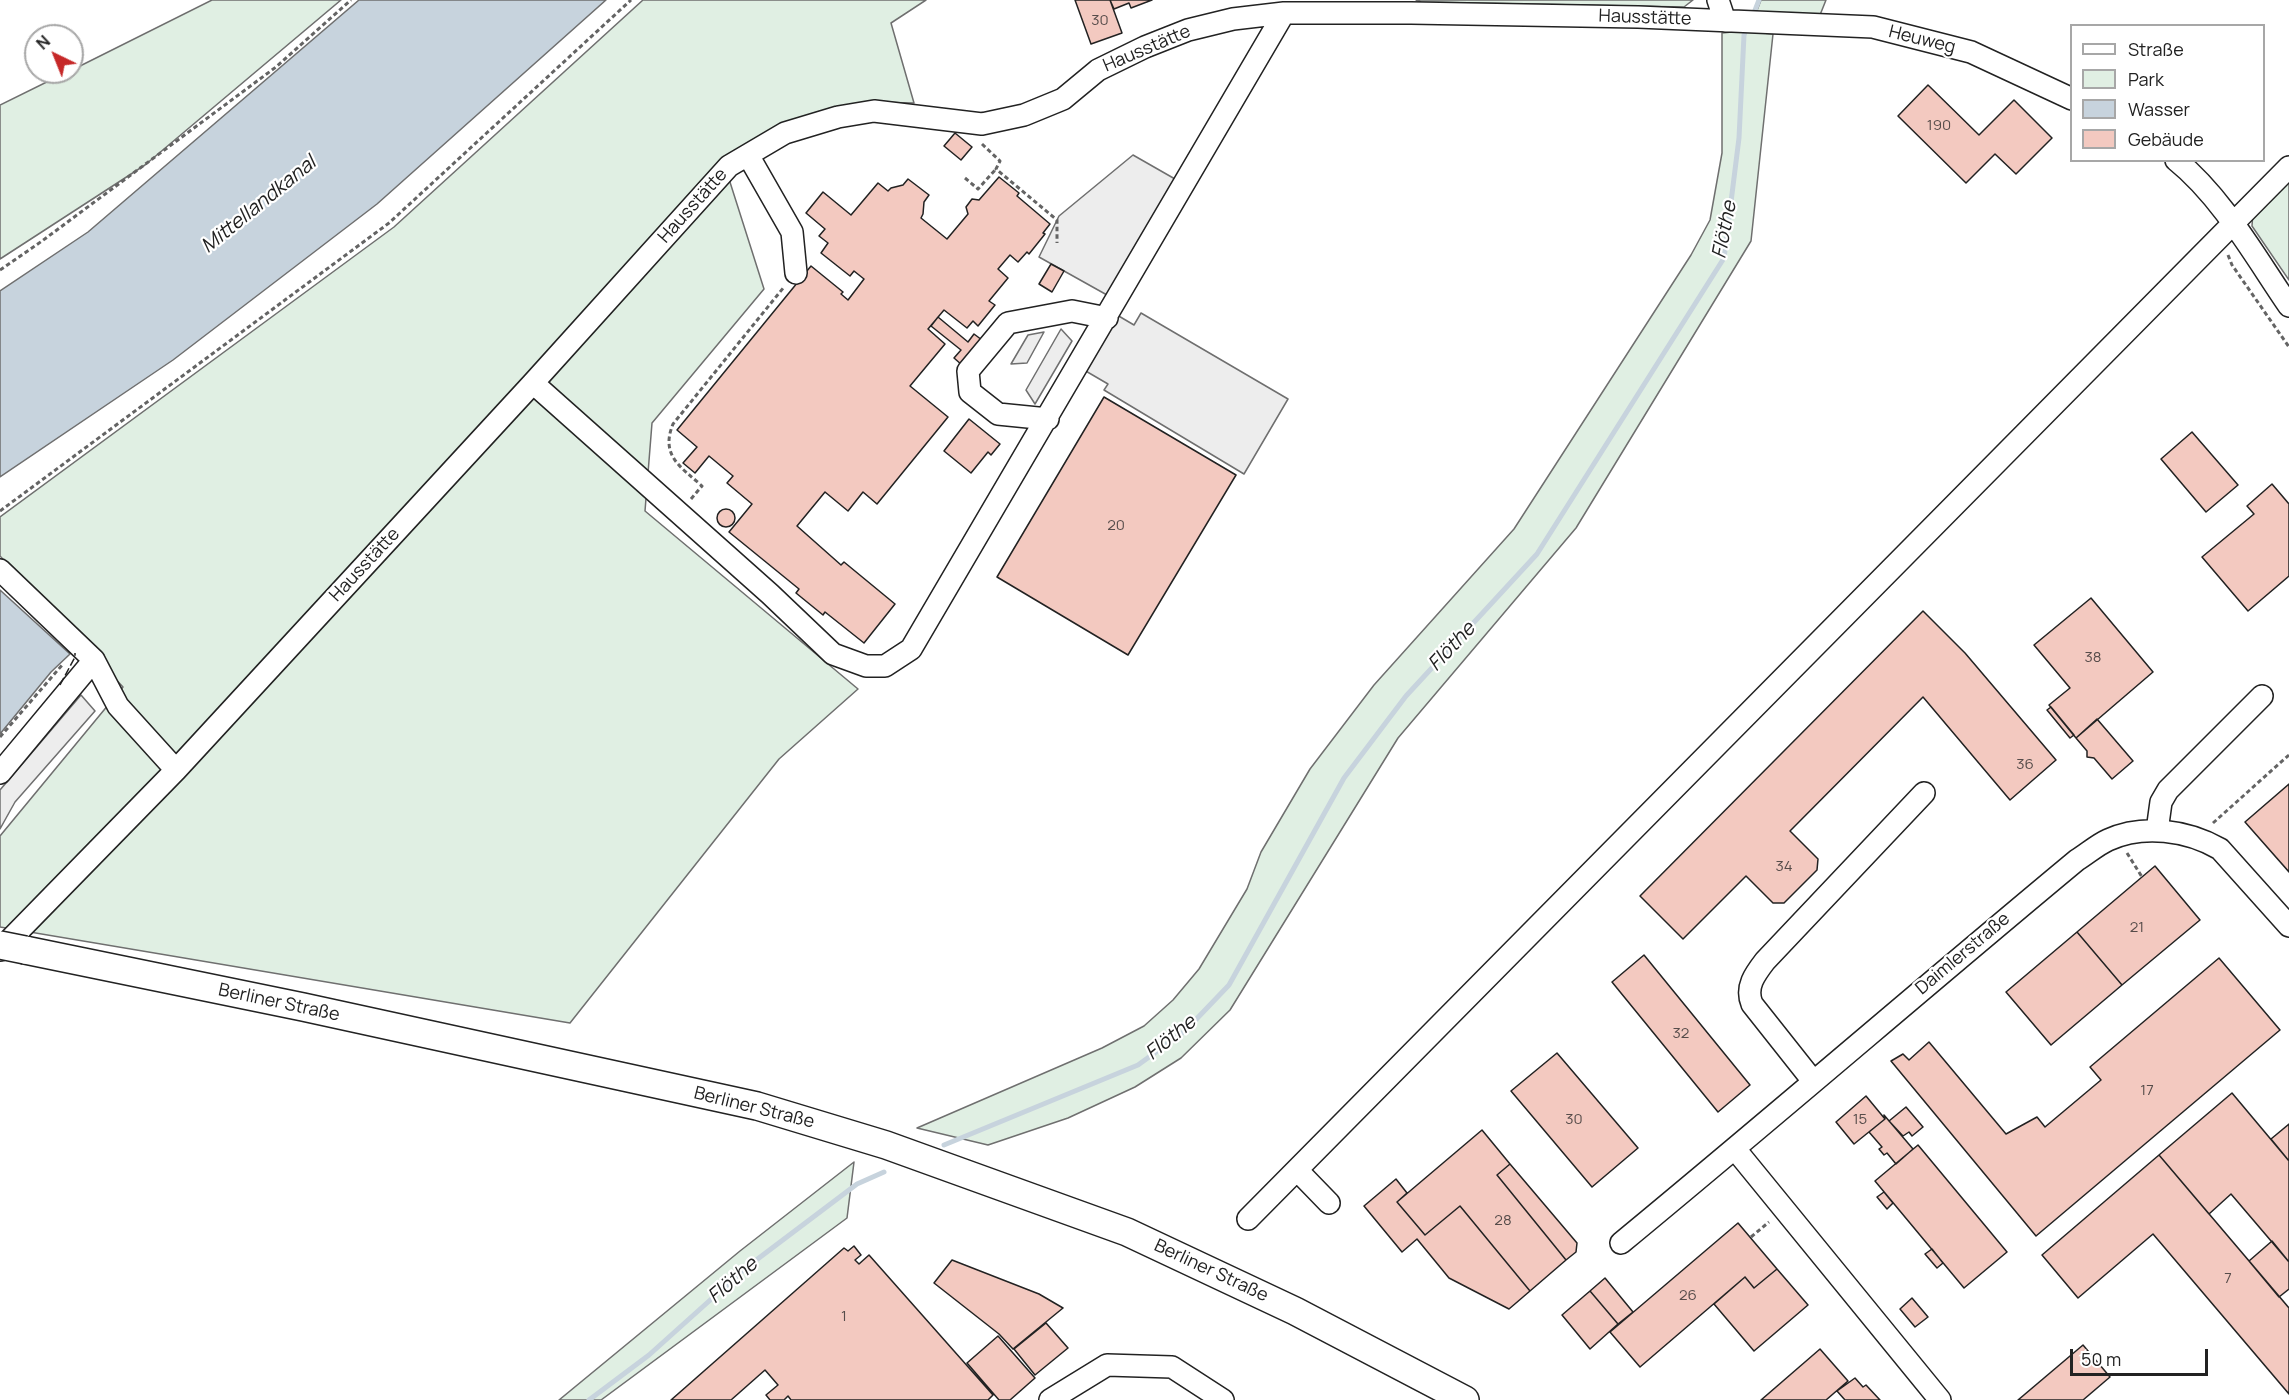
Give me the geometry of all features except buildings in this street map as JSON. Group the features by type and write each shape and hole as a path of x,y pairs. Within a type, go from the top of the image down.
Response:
{"main road":[{"name":"Berliner Straße","path":"8,948 303,1007 757,1106 886,1145 1127,1232 1295,1311 1465,1400"}],"street":[{"path":"1718,0 1725,21"},
{"name":"Hausstätte","path":"8,948 176,770 534,382 729,166 785,133 838,117 874,111 982,123 1024,115 1063,99 1098,70 1145,47 1188,30 1233,19 1284,13 1405,6 1762,22"},
{"path":"534,382 770,594 833,654 866,666 885,666 911,649 1048,419 1284,13"},
{"name":"Heuweg","path":"1762,22 1873,27 1971,52 2070,98"},
{"path":"748,155 792,232 796,273"},
{"path":"2178,162 2192,174 2226,230 2289,306"},
{"path":"1248,1219 2289,167"},
{"path":"1048,419 998,414 970,392 968,371 1008,322 1072,312 1107,318"},
{"path":"0,570 94,660 118,706 176,770"},
{"path":"0,772 94,660"},
{"path":"2157,831 2161,802 2169,790 2262,696"},
{"path":"1813,1081 1752,1004 1749,998 1751,984 1765,961 1924,793"},
{"name":"Daimlerstraße","path":"1621,1243 2077,860 2106,841 2134,833 2172,832 2196,838 2220,849 2289,926"},
{"path":"1735,1149 1940,1400"},
{"path":"1297,1170 1329,1203"},
{"path":"1050,1400 1107,1365 1172,1367 1223,1400"}],"path":[{"path":"0,270 276,67 351,0"},
{"path":"0,511 389,223 631,0"},
{"path":"958,122 1000,161 978,189 965,178"},
{"path":"996,169 1057,220 1057,243"},
{"path":"2226,230 2232,265 2289,347"},
{"path":"678,513 702,486 672,458 669,435 673,424 796,273"},
{"path":"1,737 64,663"},
{"path":"2196,838 2289,755"},
{"path":"2116,837 2142,877"},
{"path":"1750,1237 1784,1209"}],"green space":[{"path":"212,0 341,0 145,165 0,259 0,105 43,84 84,84 84,64"},
{"path":"643,0 926,0 891,23 914,103 869,102 801,120 729,179 764,289 652,423 645,511 858,689 779,759 570,1023 0,927 0,836 123,687 0,556 0,517 394,227"},
{"path":"1416,0 1693,0 1684,7 1421,2"},
{"path":"1761,0 1826,0 1820,15 1756,13"},
{"path":"1742,31 1773,34 1751,241 1576,528 1398,738 1230,1010 1181,1058 1135,1087 1068,1118 988,1145 917,1128 1102,1048 1144,1026 1173,1000 1199,969 1247,889 1261,852 1310,769 1374,685 1514,529 1691,255 1710,220 1722,153 1722,33"},
{"path":"2289,175 2289,280 2252,226 2253,211"},
{"path":"854,1162 847,1218 601,1400 559,1400 740,1251"}],"shaded area":[{"path":"1133,155 1175,179 1107,295 1039,257 1059,216"},
{"path":"1141,313 1288,399 1244,474 1104,390 1108,384 1084,370 1117,315 1134,325"},
{"path":"1061,329 1072,341 1035,404 1026,390"},
{"path":"1044,332 1027,363 1011,364 1028,335"},
{"path":"81,695 95,711 15,802 0,829 0,790"}],"water":[{"name":"Mittellandkanal","path":"359,0 606,0 377,204 173,360 0,477 0,291 88,232"},
{"path":"0,590 70,654 51,672 0,734"}],"waterway":[{"name":"Flöthe","path":"1752,18 1759,0"},
{"name":"Flöthe","path":"944,1145 1138,1065 1185,1031 1229,985 1344,778 1406,696 1537,554 1724,258 1739,138 1744,35 1748,26"},
{"name":"Flöthe","path":"589,1400 649,1355 747,1267 857,1184 884,1172"}],"fence":[{"path":"60,685 75,653"}]}
